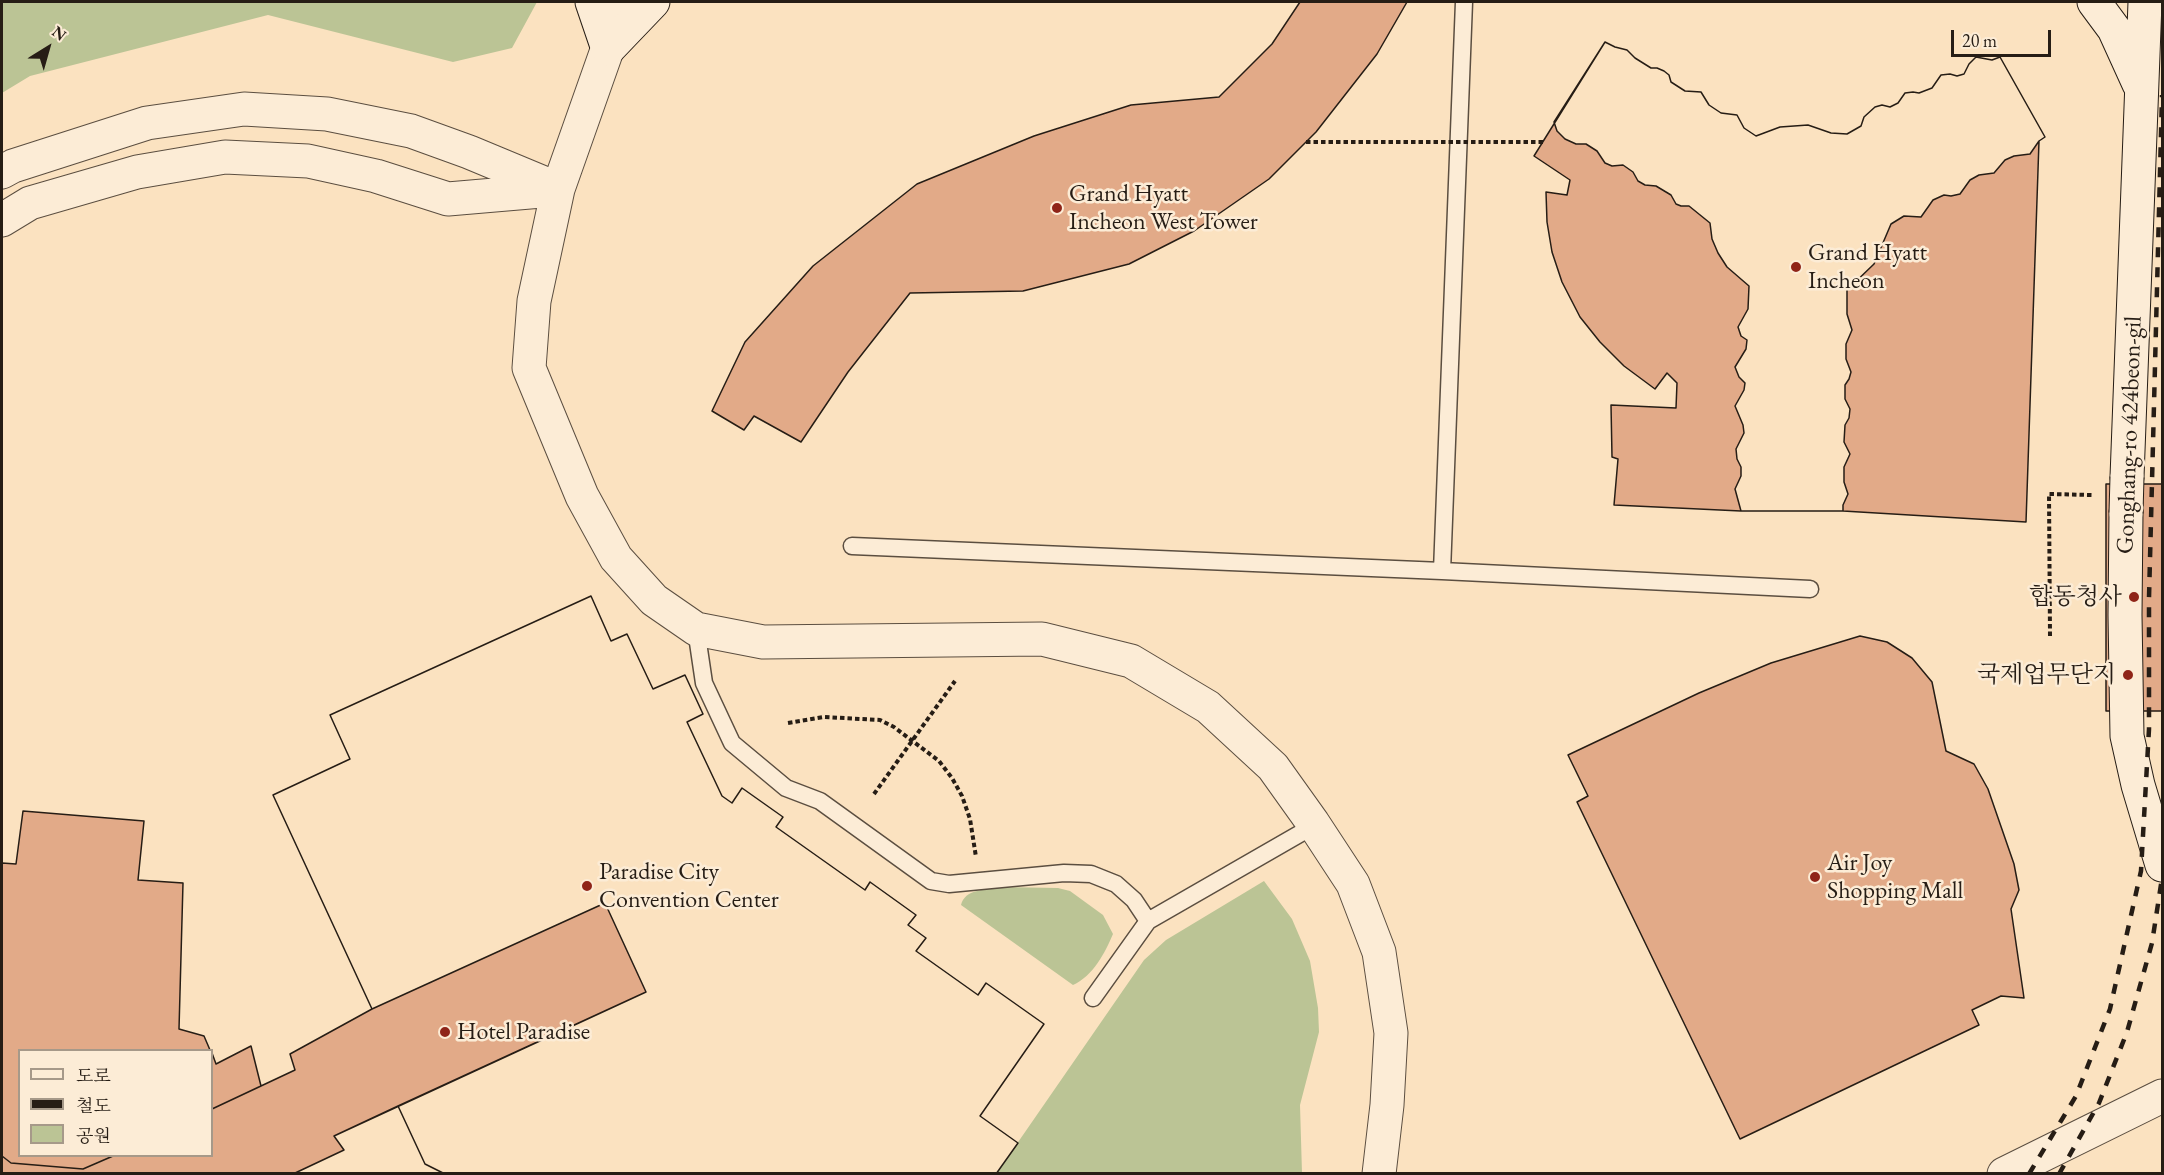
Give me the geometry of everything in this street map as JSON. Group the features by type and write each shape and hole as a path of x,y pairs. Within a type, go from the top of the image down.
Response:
{"street":[{"path":"592,2 608,50"},
{"path":"624,2 558,189 534,301 530,368 582,496 616,558 654,600 696,629 764,642 1042,639 1131,661 1208,707 1273,767 1315,825 1353,884 1379,952 1390,1033 1387,1105 1379,1173"},
{"path":"608,50 653,2"},
{"path":"2094,2 2114,29 2143,92"},
{"name":"Gonghang-ro 424beon-gil","path":"2145,2 2143,92 2118,495 2125,599 2127,736 2138,785 2163,865"},
{"path":"2,172 13,166 147,123 244,109 327,114 411,131 558,189"},
{"path":"2,220 30,203 126,175 225,157 308,161 376,176 448,199 558,189"},
{"path":"2004,1173 2163,1096"}],"lane":[{"path":"1442,571 1464,2"},
{"path":"852,546 1810,589"},
{"path":"696,629 704,683 732,743 786,788 820,801 931,881 948,884 1064,873 1091,873 1116,884 1134,900 1148,921"},
{"path":"1093,998 1148,921 1315,825"}],"path":[{"path":"1306,142 1542,142"},
{"path":"2050,636 2049,494 2118,495"},
{"path":"874,794 956,681"},
{"path":"788,723 824,717 880,720 913,741 939,761 962,796 970,819 976,858"}],"green space":[{"path":"2,2 537,2 512,48 453,62 268,15 30,76 2,93"},
{"path":"1264,881 1292,919 1310,961 1318,1008 1319,1032 1300,1105 1302,1173 996,1174 1144,960 1166,940"},
{"path":"999,887 1058,888 1070,891 1103,915 1113,934 1102,956 1087,976 1073,985 961,905 971,893"}],"building":[{"name":"Grand Hyatt Incheon West Tower","path":"1300,2 1407,2 1377,54 1316,132 1269,179 1194,231 1129,264 1023,291 910,293 848,372 801,442 754,416 744,430 712,411 745,342 813,266 917,184 1034,136 1131,105 1219,97 1272,44"},
{"name":"Grand Hyatt Incheon","path":"1605,42 1627,50 1651,68 1664,71 1669,75 1671,82 1685,91 1701,92 1709,105 1721,113 1737,115 1744,128 1756,136 1780,127 1808,125 1831,133 1847,134 1861,126 1864,117 1875,107 1882,105 1890,107 1898,103 1905,93 1919,93 1932,88 1941,75 1964,74 1976,57 1992,60 2000,57 2045,137 2039,141 2026,522 1843,511 1741,511 1614,505 1618,459 1612,457 1611,405 1676,408 1677,383 1667,373 1655,389 1624,366 1600,342 1580,317 1562,282 1552,252 1547,222 1546,192 1567,195 1570,180 1534,156"},
{"path":"1605,42 1627,50 1651,68 1664,71 1669,75 1671,82 1685,91 1701,92 1709,105 1721,113 1737,115 1744,128 1756,136 1780,127 1808,125 1831,133 1847,134 1861,126 1864,117 1875,107 1882,105 1890,107 1898,103 1905,93 1919,93 1932,88 1941,75 1964,74 1976,57 1992,60 2000,57 2045,137 2039,141 2030,154 2014,156 2005,160 1994,173 1979,175 1970,180 1960,194 1944,195 1933,200 1921,217 1904,216 1891,224 1874,264 1847,290 1847,314 1852,330 1846,344 1846,359 1851,372 1845,385 1845,399 1850,409 1845,425 1844,442 1850,454 1844,467 1844,482 1848,494 1843,511 1741,511 1735,489 1741,476 1736,449 1744,433 1735,406 1744,390 1745,383 1739,377 1735,367 1746,349 1747,340 1741,336 1738,327 1748,309 1749,286 1727,267 1718,253 1712,239 1710,223 1689,206 1676,204 1671,195 1656,186 1645,185 1638,181 1633,172 1623,165 1612,166 1605,163 1597,151 1586,144 1576,144 1565,139 1557,131 1554,122"},
{"name":"합동청사","path":"2106,484 2162,484 2162,711 2106,711"},
{"name":"Paradise City Convention Center","path":"591,596 611,641 627,634 653,689 685,675 703,714 687,722 722,796 732,803 742,788 783,817 776,827 865,890 870,882 916,915 908,925 926,938 916,951 978,995 986,983 1044,1024 980,1116 1018,1143 996,1174 293,1174 344,1150 334,1136 646,992 605,903 372,1009 273,795 350,759 330,715"},
{"name":"Paradise City Convention Center","path":"591,596 611,641 627,634 653,689 685,675 703,714 687,722 722,796 732,803 742,788 783,817 776,827 865,890 870,882 916,915 908,925 926,938 916,951 978,995 986,983 1044,1024 980,1116 1018,1143 996,1174 445,1174 425,1164 398,1106 646,992 605,903 372,1009 273,795 350,759 330,715"},
{"name":"Air Joy Shopping Mall","path":"1860,636 1887,642 1912,658 1932,682 1946,751 1974,764 1988,789 2014,864 2019,890 2011,909 2024,998 2001,996 1972,1010 1979,1025 1740,1139 1577,802 1588,796 1568,755 1699,693 1771,663"},
{"path":"23,811 144,821 138,880 183,883 179,1029 204,1036 210,1049 18,1049 18,1157 111,1157 83,1169 11,1163 2,1156 2,863 16,864"},
{"name":"Hotel Paradise","path":"605,903 646,992 334,1136 344,1150 293,1174 2,1174 2,1156 11,1163 83,1169 111,1157 213,1157 213,1109 295,1070 290,1054 372,1009"},
{"path":"251,1046 261,1086 213,1109 213,1056 216,1064"},
{"path":"398,1106 425,1164 445,1174 293,1174 344,1150 334,1136"}],"railway":[{"path":"2029,1174 2076,1096 2110,1009 2141,871 2149,729 2149,598 2162,95"},
{"path":"2059,1174 2099,1103 2127,1032 2152,943 2162,878"}],"place":[{"name":"Grand Hyatt Incheon West Tower","path":"1057,208"},
{"name":"Grand Hyatt Incheon","path":"1796,267"},
{"name":"합동청사","path":"2134,597"},
{"name":"국제업무단지","path":"2128,675"},
{"name":"Air Joy Shopping Mall","path":"1815,877"},
{"name":"Paradise City Convention Center","path":"587,886"},
{"name":"Hotel Paradise","path":"445,1032"}]}
